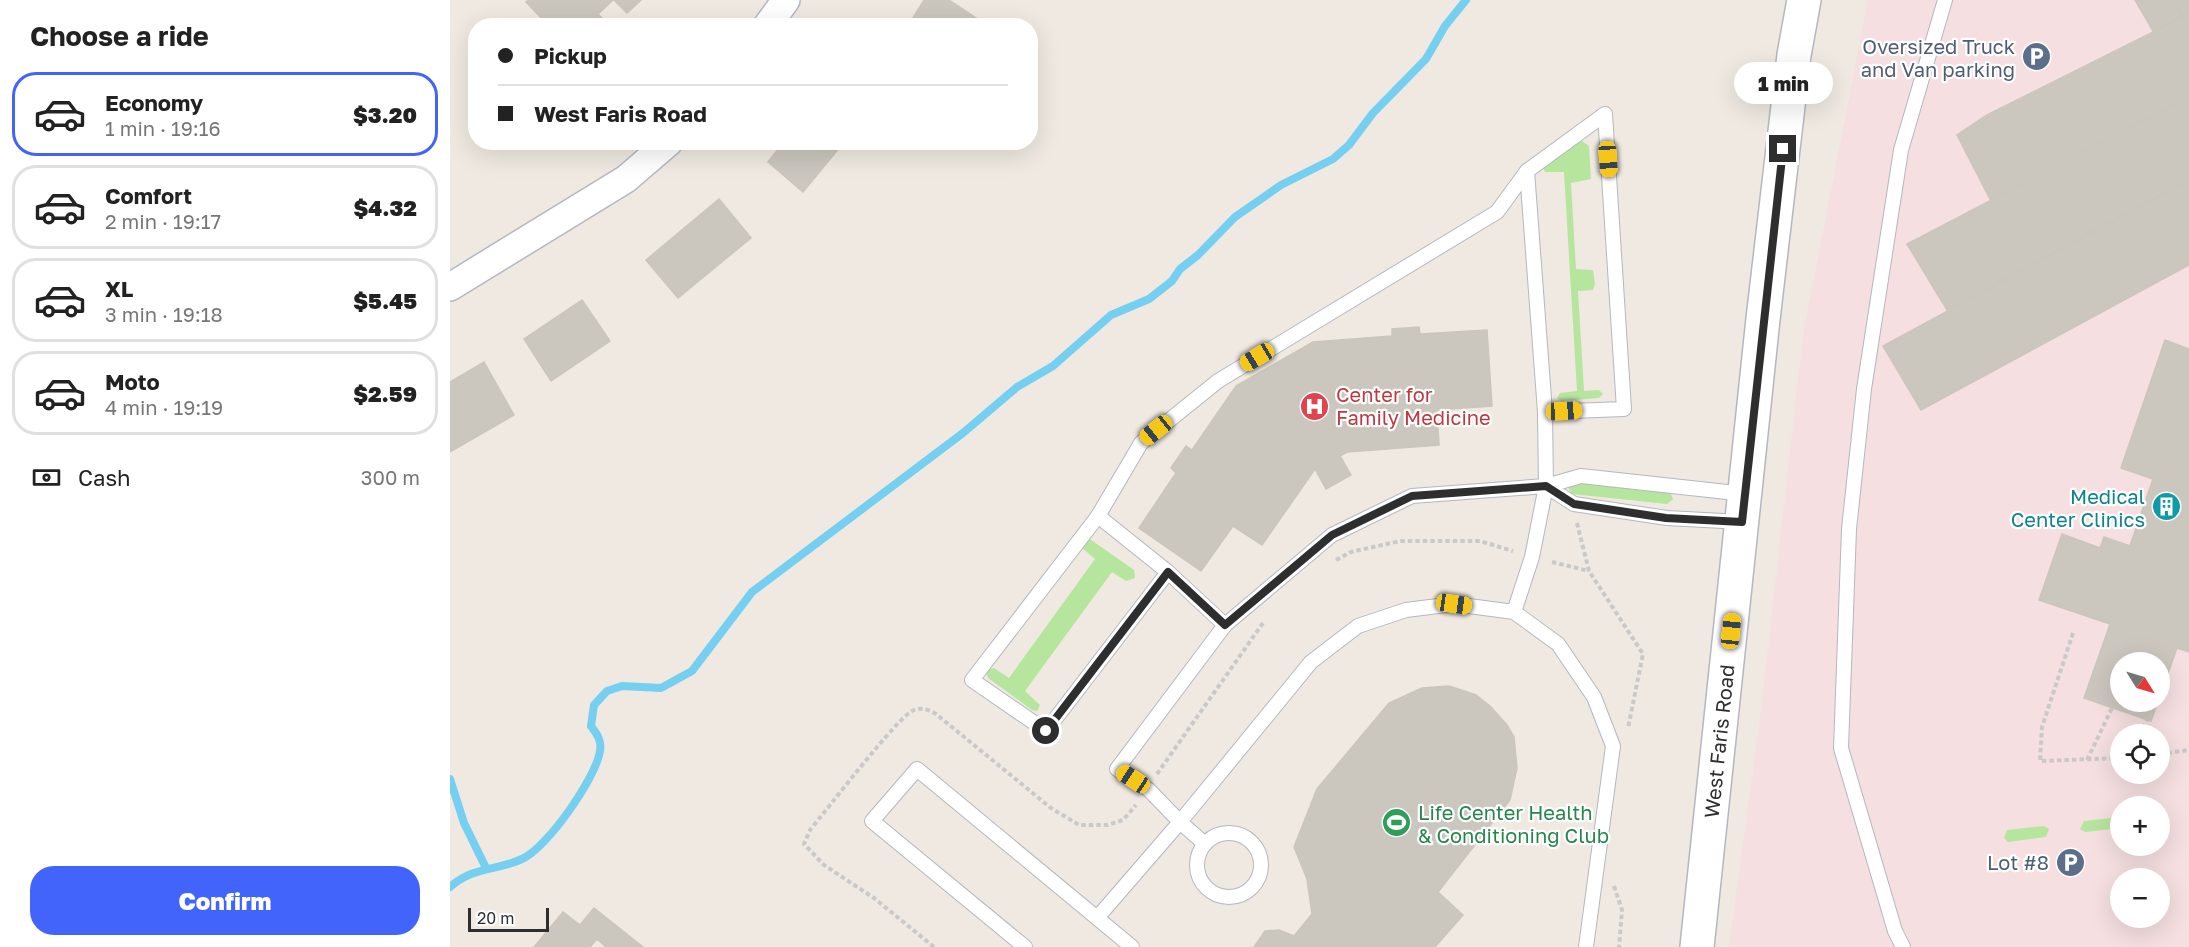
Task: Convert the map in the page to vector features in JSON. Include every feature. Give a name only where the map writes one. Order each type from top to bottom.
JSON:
[{"type":"main road","name":"West Faris Road","points":[[1697,947],[1764,308],[1794,55],[1804,0]]},
{"type":"street","points":[[773,18],[786,0]]},
{"type":"street","points":[[450,286],[593,201],[626,179],[660,150]]},
{"type":"lane","points":[[1903,947],[1895,931],[1841,748],[1849,529],[1864,388],[1901,150],[1946,0]]},
{"type":"lane","points":[[1168,572],[1046,731],[972,680],[1098,516],[1141,443],[1218,381],[1497,212],[1527,171],[1605,114],[1624,409],[1545,412]]},
{"type":"lane","points":[[1514,612],[1532,557],[1546,486],[1545,412],[1527,171]]},
{"type":"lane","points":[[1205,844],[1149,790],[1117,769],[1225,625],[1332,535],[1412,496],[1546,486],[1581,476],[1744,508]]},
{"type":"lane","points":[[1546,486],[1574,504],[1666,518],[1744,508]]},
{"type":"lane","points":[[1098,516],[1168,572],[1225,625]]},
{"type":"lane","points":[[1097,918],[1180,822],[1311,662],[1359,626],[1406,610],[1454,604],[1514,612],[1558,644],[1594,696],[1613,746],[1586,947]]},
{"type":"lane","points":[[1025,947],[872,821],[917,769],[1132,947]]},
{"type":"lane","points":[[1232,833],[1251,842],[1261,858],[1261,868],[1253,887],[1244,895],[1233,898],[1221,897],[1210,892],[1202,884],[1197,872],[1196,860],[1205,844],[1219,834],[1232,833]]},
{"type":"path","points":[[1574,504],[1589,571]]},
{"type":"path","points":[[2073,633],[2042,727],[2040,761],[2110,759]]},
{"type":"path","points":[[2087,760],[2110,712]]},
{"type":"path","points":[[2145,724],[2147,720]]},
{"type":"path","points":[[2170,752],[2189,750]]},
{"type":"shaded area","points":[[1868,0],[2189,0],[2189,947],[1729,947],[1761,711],[1803,335]]},
{"type":"green space","points":[[1582,141],[1589,146],[1591,179],[1571,183],[1576,269],[1593,270],[1595,284],[1593,290],[1578,291],[1584,391],[1599,390],[1603,394],[1599,398],[1561,401],[1557,398],[1560,393],[1577,391],[1564,172],[1545,172],[1543,168],[1544,163]]},
{"type":"green space","points":[[1574,481],[1670,492],[1673,499],[1667,504],[1572,494],[1567,486]]},
{"type":"green space","points":[[1087,537],[1134,570],[1135,578],[1126,581],[1112,572],[1025,691],[1040,705],[1037,711],[1032,710],[988,678],[986,671],[994,668],[1009,678],[1095,559],[1081,547]]},
{"type":"green space","points":[[2110,818],[2110,829],[2085,832],[2080,829],[2084,821]]},
{"type":"green space","points":[[2044,826],[2049,829],[2046,837],[2008,842],[2004,838],[2007,830]]},
{"type":"building","points":[[528,0],[613,0],[598,14],[602,18],[541,18],[526,2]]},
{"type":"building","points":[[614,0],[641,0],[627,13]]},
{"type":"building","points":[[924,0],[949,0],[976,18],[913,18]]},
{"type":"building","points":[[2135,0],[2173,0],[2183,17],[2153,31]]},
{"type":"building","points":[[2173,0],[2189,0],[2189,29],[2183,17]]},
{"type":"building","points":[[2183,17],[2189,29],[2189,97],[1991,201],[1957,135],[1987,115]]},
{"type":"building","points":[[2189,97],[2189,180],[1947,310],[1907,244]]},
{"type":"building","points":[[778,150],[837,150],[803,192],[768,162]]},
{"type":"building","points":[[2189,180],[2189,265],[1921,410],[1883,346]]},
{"type":"building","points":[[719,199],[751,238],[678,298],[646,260]]},
{"type":"building","points":[[582,300],[610,341],[551,381],[524,339]]},
{"type":"building","points":[[1419,327],[1420,334],[1487,330],[1492,406],[1437,410],[1439,445],[1347,452],[1340,456],[1351,475],[1326,489],[1315,469],[1262,545],[1233,526],[1201,571],[1139,528],[1176,473],[1171,468],[1186,446],[1192,450],[1236,386],[1313,342],[1392,336],[1392,329]]},
{"type":"building","name":"Medical Center Clinics","points":[[2165,340],[2189,349],[2189,652],[2177,648],[2170,668],[2170,652],[2110,652],[2110,707],[2084,698],[2110,624],[2039,600],[2062,534],[2100,548],[2104,537],[2130,546],[2153,479],[2121,468]]},
{"type":"building","points":[[484,362],[514,415],[450,452],[450,382]]},
{"type":"building","name":"Life Center Health & Conditioning Club","points":[[1449,686],[1476,695],[1490,706],[1507,725],[1514,737],[1517,768],[1510,800],[1438,892],[1463,915],[1435,947],[1254,947],[1265,931],[1279,930],[1294,936],[1312,914],[1307,879],[1294,847],[1317,789],[1389,703],[1422,688]]},
{"type":"building","name":"Medical Center Clinics","points":[[2125,712],[2154,712],[2151,721]]},
{"type":"building","points":[[594,908],[643,947],[606,947],[597,939],[590,947],[534,947],[563,912],[580,925]]},
{"type":"waterway","points":[[450,887],[468,875],[522,859],[557,827],[580,794],[597,763],[600,744],[591,726],[594,705],[607,691],[622,686],[661,688],[692,671],[752,592],[963,433],[1017,387],[1053,366],[1111,315],[1149,299],[1172,281],[1180,269],[1198,255],[1235,217],[1281,185],[1333,159],[1349,145],[1373,113],[1426,59],[1445,26],[1466,0]]},
{"type":"waterway","points":[[450,779],[464,823],[486,868]]},
{"type":"place","name":"Oversized Truck and Van parking","points":[[2036,57]]},
{"type":"place","name":"Center for Family Medicine","points":[[1315,406]]},
{"type":"place","name":"Medical Center Clinics","points":[[2166,507]]},
{"type":"place","name":"Life Center Health & Conditioning Club","points":[[1397,823]]},
{"type":"place","name":"Lot #8","points":[[2070,862]]},
{"type":"route","points":[[1046,731],[1168,572],[1225,625],[1332,535],[1412,496],[1546,486],[1574,504],[1666,518],[1742,522],[1783,149]]}]
